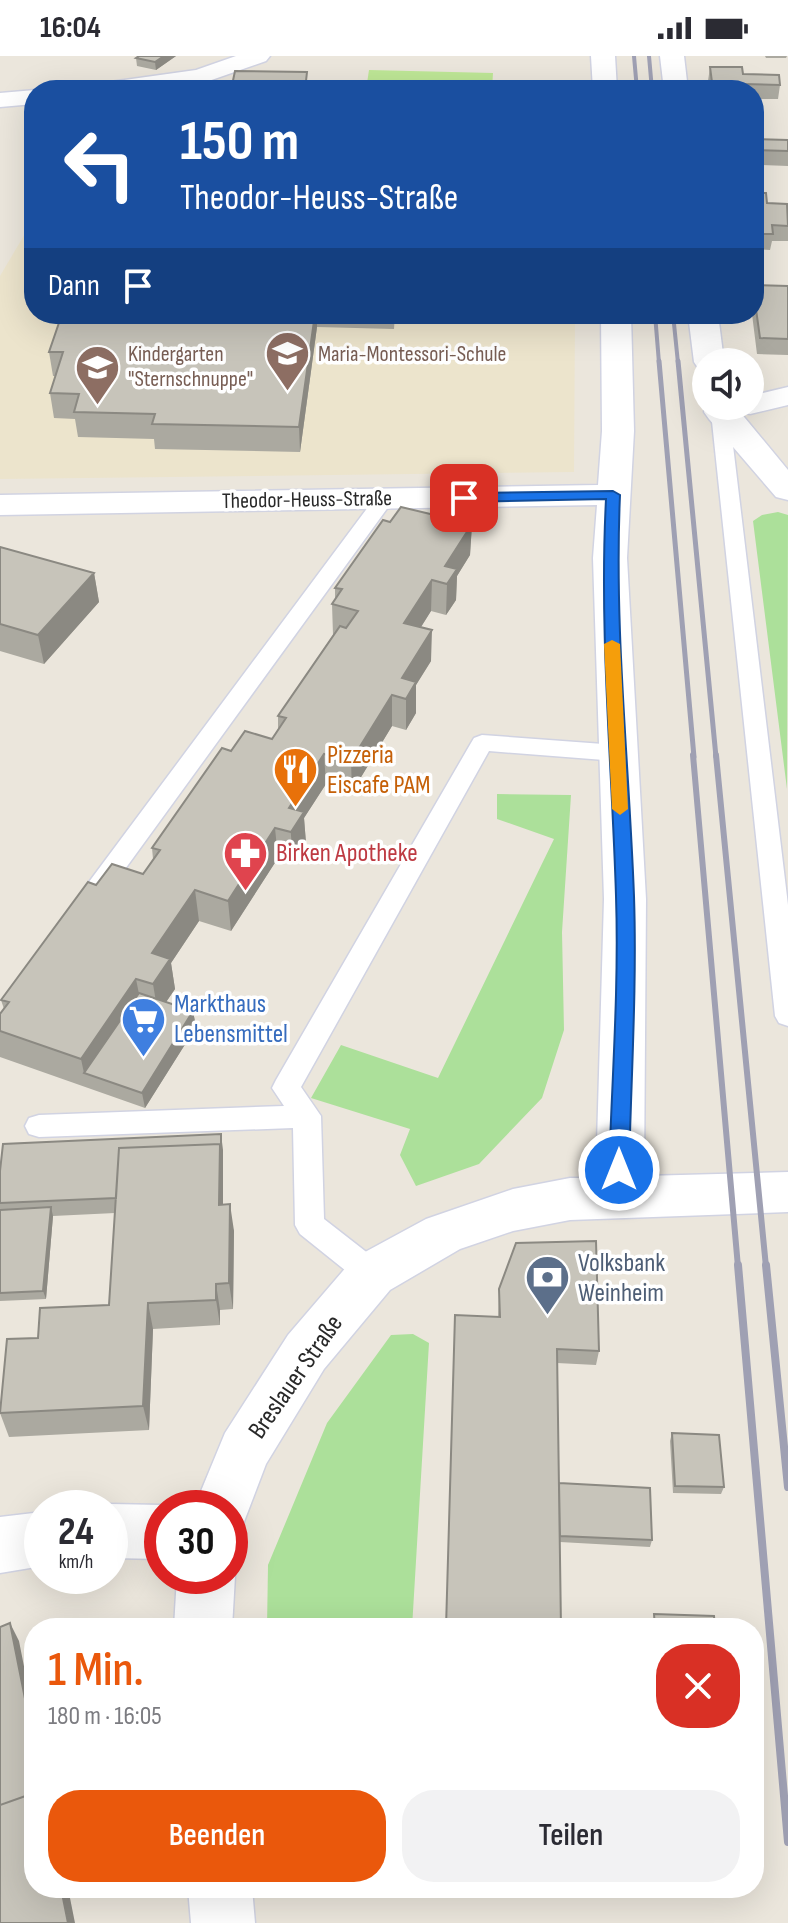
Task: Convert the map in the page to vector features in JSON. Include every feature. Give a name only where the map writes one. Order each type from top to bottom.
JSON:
[{"type":"street","points":[[178,80],[200,77],[258,56]]},
{"type":"street","points":[[603,56],[604,80]]},
{"type":"street","points":[[672,56],[675,80]]},
{"type":"street","points":[[0,100],[24,98]]},
{"type":"street","points":[[616,324],[618,431],[610,558],[625,899],[620,1196]]},
{"type":"street","points":[[704,324],[707,348]]},
{"type":"street","points":[[764,401],[788,396]]},
{"type":"street","points":[[742,420],[788,490]]},
{"type":"street","name":"Theodor-Heuss-Straße","points":[[0,505],[613,495]]},
{"type":"street","name":"Breslauer Straße","points":[[229,1490],[244,1451],[306,1352],[372,1274],[443,1234],[513,1210],[570,1199],[788,1192]]},
{"type":"street","points":[[0,1545],[24,1542]]},
{"type":"street","points":[[204,1618],[205,1594]]},
{"type":"street","points":[[221,1898],[223,1923]]},
{"type":"lane","points":[[735,420],[762,804],[788,1016]]},
{"type":"lane","points":[[94,892],[384,499]]},
{"type":"lane","points":[[372,1274],[310,1225],[307,1116],[286,1088],[482,743],[617,753]]},
{"type":"lane","points":[[39,1126],[307,1116]]},
{"type":"shaded area","name":"Maria-Montessori-Schule","points":[[24,235],[24,324],[575,324],[574,472],[0,479],[0,276]]},
{"type":"green space","points":[[369,70],[493,73],[493,80],[368,80]]},
{"type":"green space","points":[[778,512],[788,515],[787,789],[753,521],[762,515]]},
{"type":"green space","points":[[497,794],[571,795],[562,932],[564,1030],[542,1098],[479,1164],[416,1186],[400,1155],[410,1129],[311,1098],[341,1045],[438,1078],[554,839],[497,819]]},
{"type":"green space","points":[[413,1334],[429,1343],[413,1618],[267,1618],[268,1565],[327,1423],[391,1335]]},
{"type":"building","points":[[164,56],[155,62],[136,58]]},
{"type":"building","points":[[710,67],[742,67],[743,74],[779,75],[780,85],[764,85],[764,80],[712,80]]},
{"type":"building","points":[[235,71],[307,72],[306,80],[233,80]]},
{"type":"building","points":[[764,139],[788,140],[788,151],[764,150]]},
{"type":"building","points":[[764,193],[767,203],[787,204],[788,226],[772,225],[773,234],[764,234]]},
{"type":"building","points":[[764,285],[788,286],[788,339],[760,338],[758,324],[764,324]]},
{"type":"building","points":[[59,324],[314,324],[299,427],[152,424],[155,414],[74,412],[79,394],[50,393],[63,352],[49,352]]},
{"type":"building","points":[[401,507],[472,524],[445,566],[457,569],[447,584],[432,580],[404,623],[432,630],[402,678],[416,682],[406,699],[392,695],[351,761],[324,754],[289,808],[304,812],[291,832],[275,828],[228,901],[195,890],[152,953],[170,959],[153,984],[136,979],[81,1059],[0,1031],[0,1014],[9,1002],[1,1000],[88,882],[96,885],[112,864],[143,874],[160,850],[152,848],[222,748],[231,751],[245,731],[272,739],[286,718],[278,716],[340,626],[346,628],[358,611],[332,604],[342,589],[335,588],[383,520],[390,522]]},
{"type":"building","points":[[0,547],[94,573],[38,635],[0,624]]},
{"type":"building","name":"Markthaus Lebensmittel","points":[[139,993],[193,1011],[142,1093],[84,1073]]},
{"type":"building","points":[[221,1134],[221,1156],[220,1144],[119,1148],[116,1198],[0,1203],[3,1144]]},
{"type":"building","points":[[220,1144],[219,1205],[230,1204],[229,1283],[216,1284],[216,1300],[148,1303],[143,1406],[0,1413],[7,1339],[38,1338],[40,1308],[109,1305],[119,1148]]},
{"type":"building","points":[[51,1207],[43,1291],[0,1293],[0,1210]]},
{"type":"building","points":[[596,1241],[599,1351],[557,1349],[561,1618],[446,1618],[455,1315],[500,1317],[499,1289],[516,1243]]},
{"type":"building","points":[[672,1433],[719,1435],[724,1487],[675,1486]]},
{"type":"building","points":[[559,1483],[650,1488],[652,1540],[560,1536]]},
{"type":"building","points":[[654,1614],[714,1618],[654,1618]]},
{"type":"building","points":[[10,1623],[24,1694],[24,1797],[0,1805],[0,1627]]},
{"type":"building","points":[[24,1797],[24,1898],[63,1898],[68,1923],[0,1923],[0,1805]]},
{"type":"railway","points":[[634,56],[636,80]]},
{"type":"railway","points":[[649,56],[651,80]]},
{"type":"railway","points":[[656,324],[659,363]]},
{"type":"railway","points":[[674,324],[678,363]]},
{"type":"railway","points":[[659,361],[694,757]]},
{"type":"railway","points":[[678,361],[716,757]]},
{"type":"railway","points":[[693,755],[738,1267]]},
{"type":"railway","points":[[716,755],[766,1267]]},
{"type":"railway","points":[[738,1265],[788,1842]]},
{"type":"railway","points":[[766,1265],[788,1487]]},
{"type":"slow traffic","points":[[612,644],[620,809]]},
{"type":"place","name":"Maria-Montessori-Schule","points":[[287,393]]},
{"type":"place","name":"Kindergarten \"Sternschnuppe\"","points":[[97,406]]},
{"type":"place","name":"Pizzeria Eiscafe PAM","points":[[296,809]]},
{"type":"place","name":"Birken Apotheke","points":[[245,892]]},
{"type":"place","name":"Markthaus Lebensmittel","points":[[143,1058]]},
{"type":"place","name":"Volksbank Weinheim","points":[[547,1317]]},
{"type":"route","points":[[464,498],[613,495],[610,558],[613,673],[625,899],[619,1170]]}]
